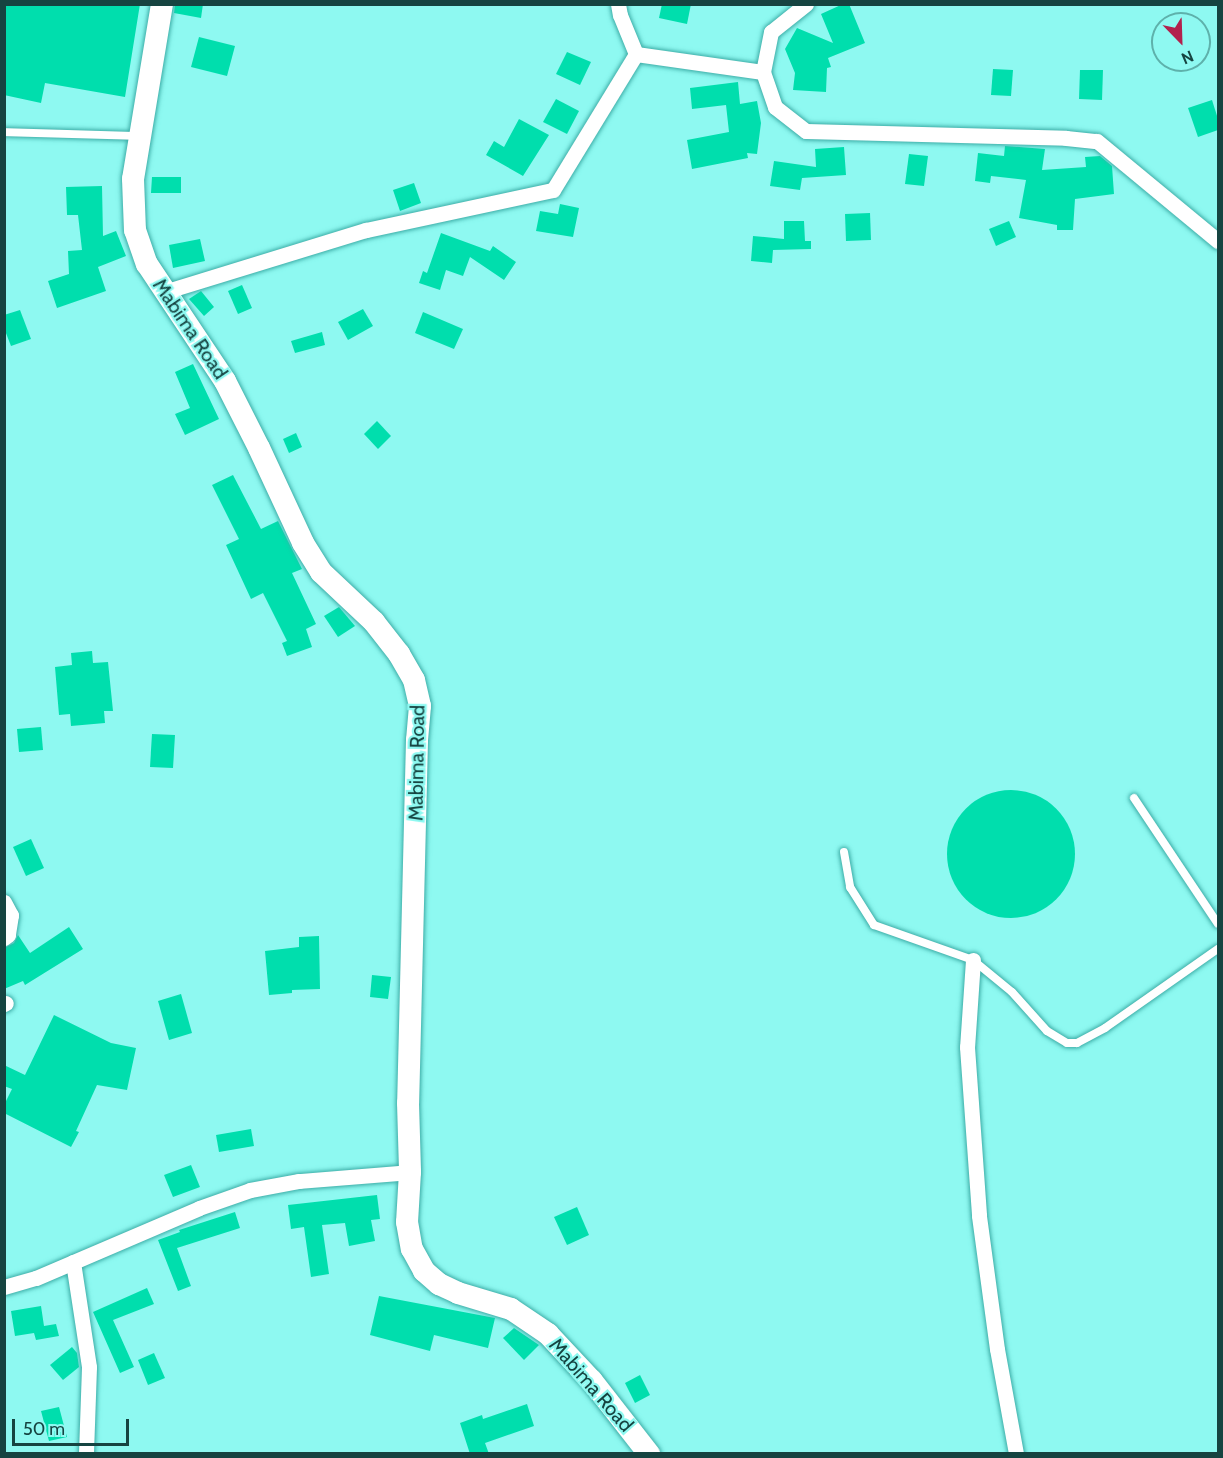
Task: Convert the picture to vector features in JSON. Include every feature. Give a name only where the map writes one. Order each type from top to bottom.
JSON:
[{"type":"main road","name":"Mabima Road","points":[[162,4],[133,178],[135,230],[147,264],[225,381],[259,447],[303,543],[321,572],[374,622],[414,680],[420,706],[417,740],[409,1031],[410,1172],[407,1222],[412,1249],[424,1270],[439,1284],[458,1293],[511,1309],[548,1334],[592,1381],[649,1454]]},
{"type":"street","points":[[618,4],[620,15],[636,54]]},
{"type":"street","points":[[806,4],[771,32],[763,72],[775,107],[806,131],[1066,138],[1097,141],[1218,241]]},
{"type":"street","points":[[636,54],[763,72]]},
{"type":"street","points":[[164,292],[366,230],[553,190],[636,54]]},
{"type":"street","points":[[4,902],[11,915],[8,935],[4,938]]},
{"type":"street","points":[[973,960],[967,1047],[979,1216],[997,1349],[1016,1454]]},
{"type":"street","points":[[4,1287],[36,1278],[199,1208],[250,1190],[299,1181],[410,1172]]},
{"type":"street","points":[[73,1262],[88,1367],[86,1454]]},
{"type":"lane","points":[[4,132],[140,136]]},
{"type":"lane","points":[[1134,798],[1218,924]]},
{"type":"lane","points":[[844,852],[850,886],[874,925],[973,960],[1012,992],[1047,1031],[1067,1043],[1077,1043],[1105,1028],[1218,950]]},
{"type":"building","points":[[4,4],[140,4],[125,97],[45,83],[41,103],[4,95]]},
{"type":"building","points":[[175,4],[203,4],[201,18],[174,13]]},
{"type":"building","points":[[662,4],[691,4],[687,24],[659,18]]},
{"type":"building","points":[[843,4],[849,4],[865,43],[828,58],[831,67],[827,68],[826,92],[793,90],[795,73],[785,49],[797,28],[833,43],[821,14]]},
{"type":"building","points":[[199,37],[235,46],[227,76],[191,67]]},
{"type":"building","points":[[567,52],[591,62],[580,85],[556,74]]},
{"type":"building","points":[[993,69],[1013,70],[1011,96],[991,95]]},
{"type":"building","points":[[1080,70],[1103,70],[1102,100],[1079,99]]},
{"type":"building","points":[[738,82],[740,104],[757,101],[761,123],[757,154],[747,153],[748,158],[692,169],[687,140],[729,132],[726,105],[692,109],[690,88]]},
{"type":"building","points":[[556,99],[579,111],[567,134],[543,122]]},
{"type":"building","points":[[1212,100],[1218,119],[1218,130],[1198,137],[1188,108]]},
{"type":"building","points":[[519,119],[549,135],[523,176],[486,155],[494,141],[504,147]]},
{"type":"building","points":[[1005,146],[1045,149],[1042,170],[1086,167],[1085,157],[1100,156],[1112,166],[1114,194],[1075,199],[1073,230],[1057,230],[1057,225],[1019,218],[1026,180],[991,176],[990,183],[975,181],[978,153],[1004,156]]},
{"type":"building","points":[[844,147],[846,175],[802,178],[800,190],[770,186],[774,161],[816,167],[815,149]]},
{"type":"building","points":[[909,154],[928,156],[924,186],[905,184]]},
{"type":"building","points":[[152,177],[181,177],[181,193],[151,193]]},
{"type":"building","points":[[414,183],[421,203],[400,211],[393,190]]},
{"type":"building","points":[[102,186],[103,236],[116,231],[126,256],[98,267],[106,291],[57,308],[48,281],[69,274],[68,251],[82,250],[78,215],[67,215],[66,187]]},
{"type":"building","points":[[560,204],[579,208],[573,237],[536,231],[540,211],[558,214]]},
{"type":"building","points":[[870,213],[871,240],[846,241],[845,214]]},
{"type":"building","points":[[784,221],[804,221],[805,241],[811,241],[811,249],[773,250],[772,263],[751,261],[753,236],[784,239]]},
{"type":"building","points":[[1009,221],[1016,237],[996,246],[989,229]]},
{"type":"building","points":[[441,233],[490,251],[493,246],[516,262],[504,280],[470,257],[463,276],[446,270],[440,290],[419,283],[423,271],[427,273]]},
{"type":"building","points":[[200,239],[205,261],[173,268],[169,245]]},
{"type":"building","points":[[242,285],[252,308],[238,314],[228,291]]},
{"type":"building","points":[[201,291],[214,307],[204,316],[189,299]]},
{"type":"building","points":[[363,309],[373,326],[348,340],[338,322]]},
{"type":"building","points":[[20,310],[31,339],[11,346],[4,328],[4,315]]},
{"type":"building","points":[[423,312],[463,329],[454,349],[415,333]]},
{"type":"building","points":[[322,332],[325,345],[295,353],[291,341]]},
{"type":"building","points":[[193,364],[219,419],[185,435],[175,414],[190,408],[175,372]]},
{"type":"building","points":[[377,421],[391,436],[378,449],[364,434]]},
{"type":"building","points":[[296,433],[302,447],[289,453],[283,439]]},
{"type":"building","points":[[233,475],[261,529],[278,521],[302,569],[292,573],[316,624],[306,629],[312,647],[287,656],[282,643],[287,641],[263,593],[251,599],[226,545],[239,539],[212,485]]},
{"type":"building","points":[[339,607],[355,626],[338,637],[324,616]]},
{"type":"building","points":[[92,651],[93,663],[108,662],[113,711],[104,711],[105,723],[71,726],[70,714],[59,715],[55,667],[72,665],[71,653]]},
{"type":"building","points":[[41,727],[43,750],[19,752],[17,729]]},
{"type":"building","points":[[152,734],[175,735],[173,768],[150,767]]},
{"type":"building","points":[[1011,790],[1035,795],[1056,809],[1070,830],[1075,854],[1070,878],[1056,899],[1035,913],[1011,918],[987,913],[966,899],[952,878],[947,854],[952,830],[966,809],[987,795]]},
{"type":"building","points":[[31,839],[44,868],[26,876],[13,847]]},
{"type":"building","points":[[69,927],[83,949],[25,985],[23,981],[4,989],[4,948],[14,943],[18,935],[30,953]]},
{"type":"building","points":[[319,936],[320,989],[292,990],[292,993],[269,995],[265,951],[299,947],[299,937]]},
{"type":"building","points":[[372,975],[391,977],[388,999],[370,997]]},
{"type":"building","points":[[181,994],[192,1033],[169,1040],[158,1001]]},
{"type":"building","points":[[54,1015],[111,1043],[136,1048],[127,1090],[97,1085],[71,1147],[4,1113],[4,1105],[12,1089],[4,1086],[4,1065],[25,1075]]},
{"type":"building","points":[[251,1129],[254,1146],[219,1152],[216,1135]]},
{"type":"building","points":[[191,1165],[200,1187],[173,1197],[164,1175]]},
{"type":"building","points":[[377,1195],[380,1219],[371,1220],[375,1241],[349,1246],[345,1223],[322,1225],[329,1274],[311,1277],[304,1227],[291,1229],[288,1205]]},
{"type":"building","points":[[577,1207],[589,1235],[567,1245],[554,1217]]},
{"type":"building","points":[[235,1212],[240,1228],[177,1248],[191,1286],[178,1291],[158,1240],[180,1232],[179,1230]]},
{"type":"building","points":[[147,1288],[154,1304],[113,1320],[134,1367],[120,1373],[93,1312]]},
{"type":"building","points":[[379,1296],[495,1318],[488,1348],[434,1335],[430,1351],[370,1335]]},
{"type":"building","points":[[41,1306],[44,1326],[56,1324],[59,1336],[36,1340],[34,1333],[15,1336],[11,1311]]},
{"type":"building","points":[[514,1328],[539,1345],[524,1360],[503,1338]]},
{"type":"building","points":[[72,1347],[77,1353],[79,1367],[63,1380],[50,1365]]},
{"type":"building","points":[[154,1353],[165,1378],[148,1385],[138,1360]]},
{"type":"building","points":[[640,1375],[650,1395],[635,1403],[625,1383]]},
{"type":"building","points":[[527,1404],[534,1426],[485,1443],[489,1454],[470,1454],[460,1423],[482,1415],[483,1419]]},
{"type":"building","points":[[59,1407],[67,1437],[49,1441],[41,1411]]}]
